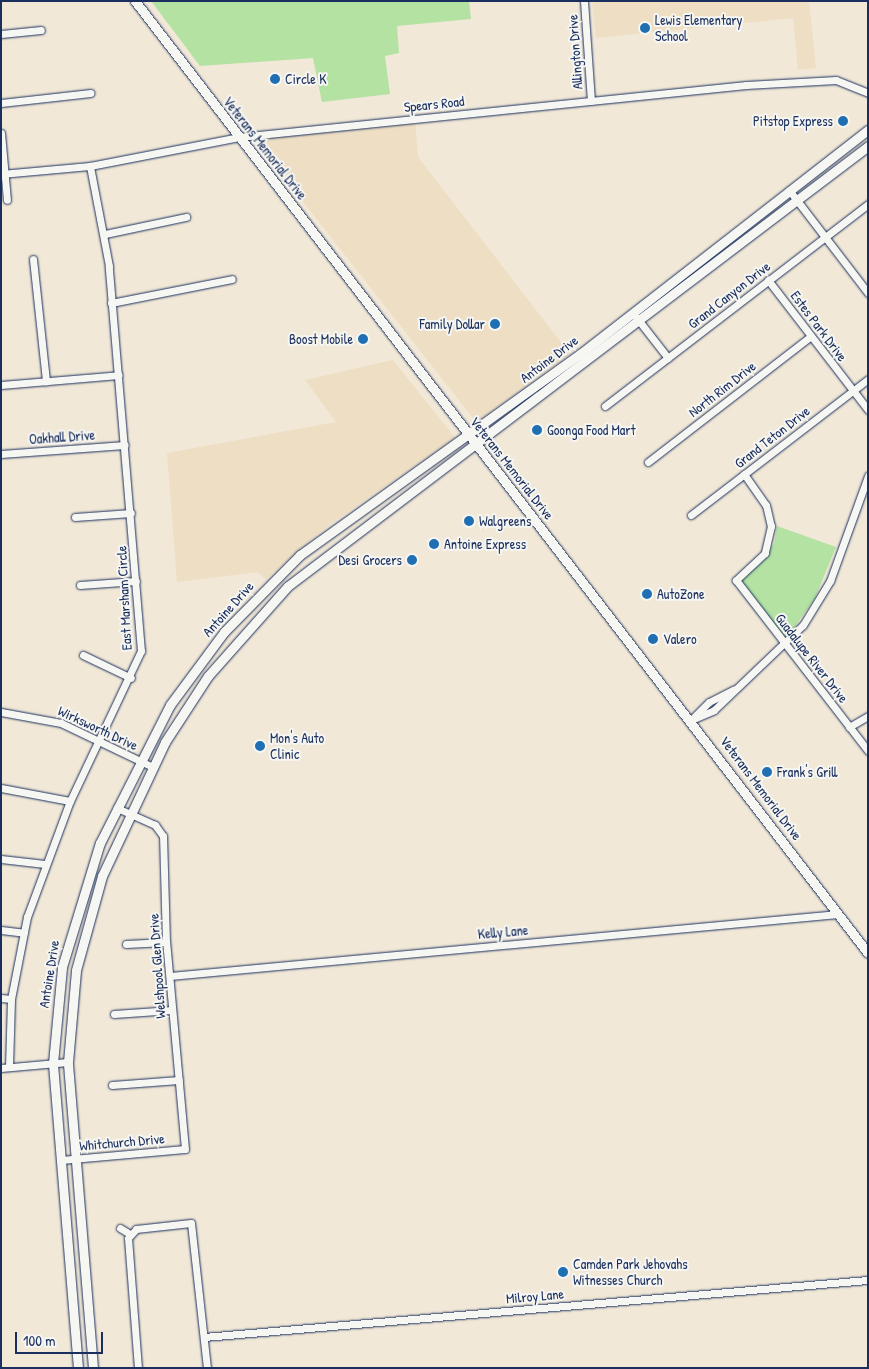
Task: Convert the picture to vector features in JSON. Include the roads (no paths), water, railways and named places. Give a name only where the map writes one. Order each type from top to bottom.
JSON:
[{"type":"main road","name":"Veterans Memorial Drive","points":[[135,1],[866,948]]},
{"type":"main road","name":"Antoine Drive","points":[[78,1367],[53,1064],[69,935],[90,866],[140,761],[180,690],[262,591],[322,539],[568,363],[788,190],[868,130]]},
{"type":"main road","name":"Antoine Drive","points":[[92,1367],[74,1158],[68,1062],[83,939],[102,876],[130,814],[153,767],[208,676],[288,586],[640,322],[868,146]]},
{"type":"main road","points":[[568,363],[575,371]]},
{"type":"main road","points":[[69,935],[83,939]]},
{"type":"main road","points":[[69,1265],[83,1264]]},
{"type":"main road","points":[[78,1367],[92,1367]]},
{"type":"street","name":"Allington Drive","points":[[584,1],[591,101]]},
{"type":"street","points":[[1,34],[41,30]]},
{"type":"street","name":"Spears Road","points":[[3,174],[90,166],[239,137],[823,79],[846,82],[868,93]]},
{"type":"street","points":[[1,103],[90,93]]},
{"type":"street","points":[[1,133],[3,174],[7,200]]},
{"type":"street","name":"East Marsham Circle","points":[[5,1068],[11,999],[24,933],[44,864],[70,801],[131,678],[141,651],[112,303],[104,234],[90,166]]},
{"type":"street","points":[[788,190],[868,293]]},
{"type":"street","name":"Grand Canyon Drive","points":[[605,406],[868,204]]},
{"type":"street","points":[[104,234],[186,217]]},
{"type":"street","points":[[34,259],[46,381]]},
{"type":"street","points":[[112,303],[232,279]]},
{"type":"street","name":"Estes Park Drive","points":[[768,280],[868,410]]},
{"type":"street","points":[[631,312],[668,358]]},
{"type":"street","name":"North Rim Drive","points":[[648,462],[810,336]]},
{"type":"street","points":[[1,385],[119,375]]},
{"type":"street","name":"Grand Teton Drive","points":[[691,515],[868,379]]},
{"type":"street","name":"Oakhall Drive","points":[[1,454],[125,445]]},
{"type":"street","name":"Guadalupe River Drive","points":[[744,474],[766,505],[771,526],[761,558],[736,580],[868,751]]},
{"type":"street","points":[[691,720],[709,702],[735,689],[786,645],[830,581],[868,476]]},
{"type":"street","points":[[76,518],[131,513]]},
{"type":"street","points":[[80,585],[136,581]]},
{"type":"street","points":[[83,655],[131,678]]},
{"type":"street","name":"Wirksworth Drive","points":[[1,712],[46,718],[100,740],[153,767]]},
{"type":"street","points":[[849,727],[868,716]]},
{"type":"street","points":[[1,788],[70,801]]},
{"type":"street","name":"Welshpool Glen Drive","points":[[117,808],[155,825],[163,836],[166,942],[185,1149]]},
{"type":"street","points":[[1,860],[44,864]]},
{"type":"street","name":"Kelly Lane","points":[[170,976],[838,914]]},
{"type":"street","points":[[1,930],[24,933]]},
{"type":"street","points":[[126,944],[166,942]]},
{"type":"street","points":[[1,998],[11,999]]},
{"type":"street","points":[[114,1014],[172,1010]]},
{"type":"street","points":[[5,1068],[68,1062]]},
{"type":"street","points":[[112,1085],[179,1080]]},
{"type":"street","name":"Whitchurch Drive","points":[[61,1160],[185,1149]]},
{"type":"street","points":[[120,1228],[130,1234],[191,1223],[207,1368]]},
{"type":"street","points":[[130,1234],[128,1257],[138,1368]]},
{"type":"street","name":"Milroy Lane","points":[[204,1337],[868,1280]]},
{"type":"place","name":"Lewis Elementary School","points":[[645,28]]},
{"type":"place","name":"Circle K","points":[[275,79]]},
{"type":"place","name":"Pitstop Express","points":[[843,121]]},
{"type":"place","name":"Family Dollar","points":[[495,324]]},
{"type":"place","name":"Boost Mobile","points":[[363,339]]},
{"type":"place","name":"Goonga Food Mart","points":[[537,430]]},
{"type":"place","name":"Walgreens","points":[[469,521]]},
{"type":"place","name":"Antoine Express","points":[[434,544]]},
{"type":"place","name":"Desi Grocers","points":[[412,560]]},
{"type":"place","name":"AutoZone","points":[[647,594]]},
{"type":"place","name":"Valero","points":[[653,639]]},
{"type":"place","name":"Mon's Auto Clinic","points":[[260,746]]},
{"type":"place","name":"Frank's Grill","points":[[767,772]]},
{"type":"place","name":"Camden Park Jehovahs Witnesses Church","points":[[563,1272]]}]
